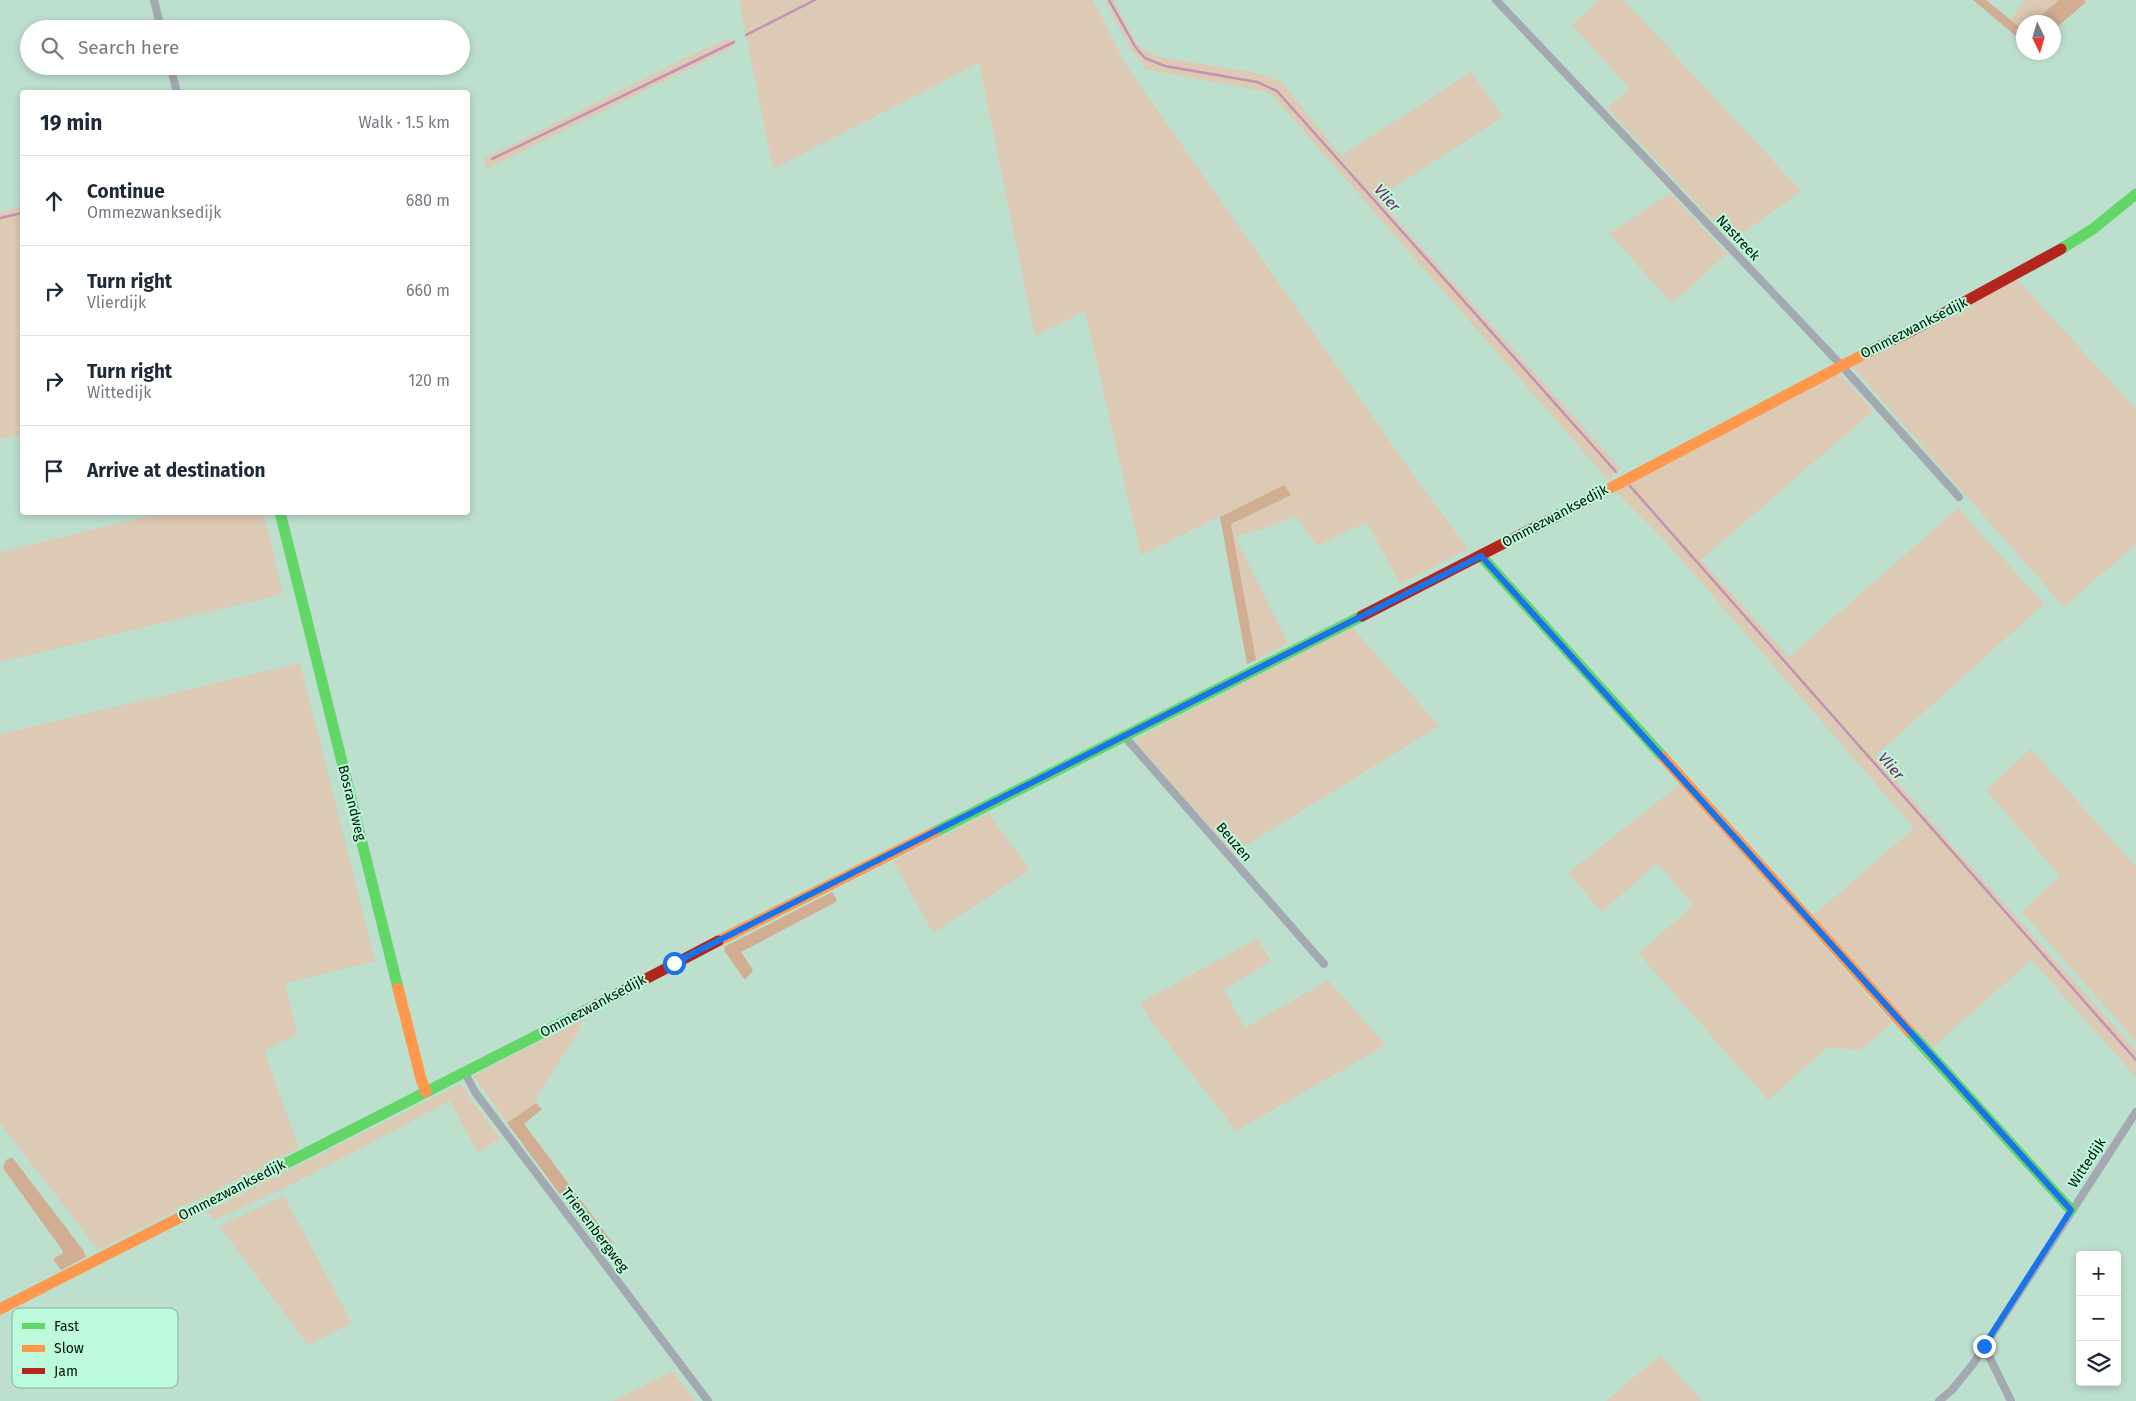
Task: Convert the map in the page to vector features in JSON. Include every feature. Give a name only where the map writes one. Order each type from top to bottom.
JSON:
[{"type":"street","points":[[154,0],[159,20]]},
{"type":"street","name":"Nastreek","points":[[1496,0],[1841,365],[1959,497]]},
{"type":"street","points":[[172,75],[176,90]]},
{"type":"street","name":"Ommezwanksedijk","points":[[0,1309],[466,1073],[674,963],[1481,556],[1841,365],[1915,329],[2060,250],[2093,229],[2136,194]]},
{"type":"street","name":"Bosrandweg","points":[[281,515],[420,1079],[426,1092]]},
{"type":"street","points":[[1481,556],[2071,1210]]},
{"type":"street","name":"Beuzen","points":[[1125,737],[1324,964]]},
{"type":"street","name":"Trienenbergweg","points":[[466,1073],[475,1092],[708,1401]]},
{"type":"street","name":"Wittedijk","points":[[1940,1401],[1952,1390],[1973,1364],[2136,1112]]},
{"type":"street","points":[[1984,1346],[2011,1401]]},
{"type":"shaded area","points":[[739,0],[1093,0],[1125,63],[1141,87],[1410,470],[1468,549],[1400,584],[1367,522],[1317,546],[1296,516],[1235,537],[1288,643],[1256,660],[1231,524],[1291,495],[1284,485],[1141,555],[1085,311],[1035,336],[979,63],[773,169]]},
{"type":"shaded area","points":[[1105,0],[1114,0],[1135,41],[1142,49],[1159,57],[1251,72],[1281,81],[1341,156],[1471,72],[1503,117],[1377,198],[1620,468],[1608,480],[1273,96],[1267,92],[1145,69],[1140,59],[1131,50]]},
{"type":"shaded area","points":[[1599,0],[1624,0],[1801,191],[1732,241],[1607,108],[1630,89],[1572,25]]},
{"type":"shaded area","points":[[1973,0],[1986,0],[2016,24],[2016,36]]},
{"type":"shaded area","points":[[2024,0],[2059,0],[2041,15],[2016,15],[2016,24],[2011,20]]},
{"type":"shaded area","points":[[2059,0],[2084,0],[2086,2],[2061,24],[2061,15],[2041,15]]},
{"type":"shaded area","points":[[731,38],[733,47],[487,169],[483,158],[698,52]]},
{"type":"shaded area","points":[[1670,193],[1727,254],[1672,303],[1609,234]]},
{"type":"shaded area","points":[[20,207],[20,434],[0,439],[0,212]]},
{"type":"shaded area","points":[[2016,278],[2136,409],[2136,544],[2064,607],[1852,366]]},
{"type":"shaded area","points":[[1839,373],[1873,411],[1701,560],[1789,657],[1958,508],[2044,604],[1875,756],[1957,851],[2136,1050],[2136,1077],[2031,960],[1931,1049],[1813,916],[1914,828],[1666,542],[1614,490]]},
{"type":"shaded area","points":[[1284,485],[1291,495],[1231,524],[1256,660],[1247,664],[1220,517]]},
{"type":"shaded area","points":[[153,515],[264,515],[283,594],[0,662],[0,552]]},
{"type":"shaded area","points":[[1352,627],[1439,726],[1233,853],[1134,740]]},
{"type":"shaded area","points":[[300,663],[375,961],[285,983],[297,1035],[264,1050],[299,1148],[98,1250],[0,1123],[0,734]]},
{"type":"shaded area","points":[[2031,749],[2136,867],[2136,1042],[2022,912],[2060,876],[1986,790]]},
{"type":"shaded area","points":[[1680,784],[1892,1023],[1860,1050],[1828,1047],[1768,1100],[1639,954],[1693,905],[1657,863],[1602,912],[1568,873]]},
{"type":"shaded area","points":[[988,813],[1030,870],[933,933],[893,861]]},
{"type":"shaded area","points":[[832,892],[837,900],[834,903],[741,952],[753,970],[745,980],[725,952],[724,947]]},
{"type":"shaded area","points":[[1257,939],[1271,961],[1224,990],[1245,1028],[1328,980],[1386,1045],[1236,1131],[1152,1023],[1140,1003]]},
{"type":"shaded area","points":[[583,1019],[580,1029],[537,1096],[536,1103],[507,1123],[473,1076]]},
{"type":"shaded area","points":[[460,1084],[500,1138],[478,1153],[450,1101],[285,1188],[214,1220],[208,1211]]},
{"type":"shaded area","points":[[536,1103],[542,1109],[524,1124],[612,1242],[602,1251],[507,1123]]},
{"type":"shaded area","points":[[12,1157],[83,1250],[86,1257],[61,1270],[53,1259],[63,1253],[63,1251],[3,1168],[6,1160]]},
{"type":"shaded area","points":[[284,1196],[352,1323],[308,1345],[219,1226]]},
{"type":"shaded area","points":[[1661,1355],[1702,1401],[1606,1401]]},
{"type":"shaded area","points":[[672,1371],[695,1401],[613,1401]]},
{"type":"waterway","points":[[746,35],[815,0]]},
{"type":"waterway","name":"Vlier","points":[[1109,0],[1136,48],[1145,58],[1165,66],[1257,82],[1277,91],[1616,472]]},
{"type":"waterway","points":[[492,159],[734,42]]},
{"type":"waterway","points":[[0,218],[20,213]]},
{"type":"waterway","name":"Vlier","points":[[1630,486],[2136,1060]]},
{"type":"traffic: fast","points":[[2061,249],[2093,229],[2136,194]]},
{"type":"traffic: fast","points":[[281,515],[398,988]]},
{"type":"traffic: fast","points":[[1481,556],[1663,757]]},
{"type":"traffic: fast","points":[[935,832],[1362,616]]},
{"type":"traffic: fast","points":[[281,1166],[577,1015]]},
{"type":"traffic: fast","points":[[1909,1031],[2071,1210]]},
{"type":"traffic: slow","points":[[1561,514],[1868,352]]},
{"type":"traffic: slow","points":[[1663,757],[1909,1031]]},
{"type":"traffic: slow","points":[[718,941],[935,832]]},
{"type":"traffic: slow","points":[[398,988],[426,1092]]},
{"type":"traffic: slow","points":[[0,1309],[281,1166]]},
{"type":"traffic: jam","points":[[1868,352],[1915,329],[2061,249]]},
{"type":"traffic: jam","points":[[1362,616],[1561,514]]},
{"type":"traffic: jam","points":[[577,1015],[718,941]]},
{"type":"route","points":[[674,963],[1481,556],[2071,1210],[1984,1346]]}]
